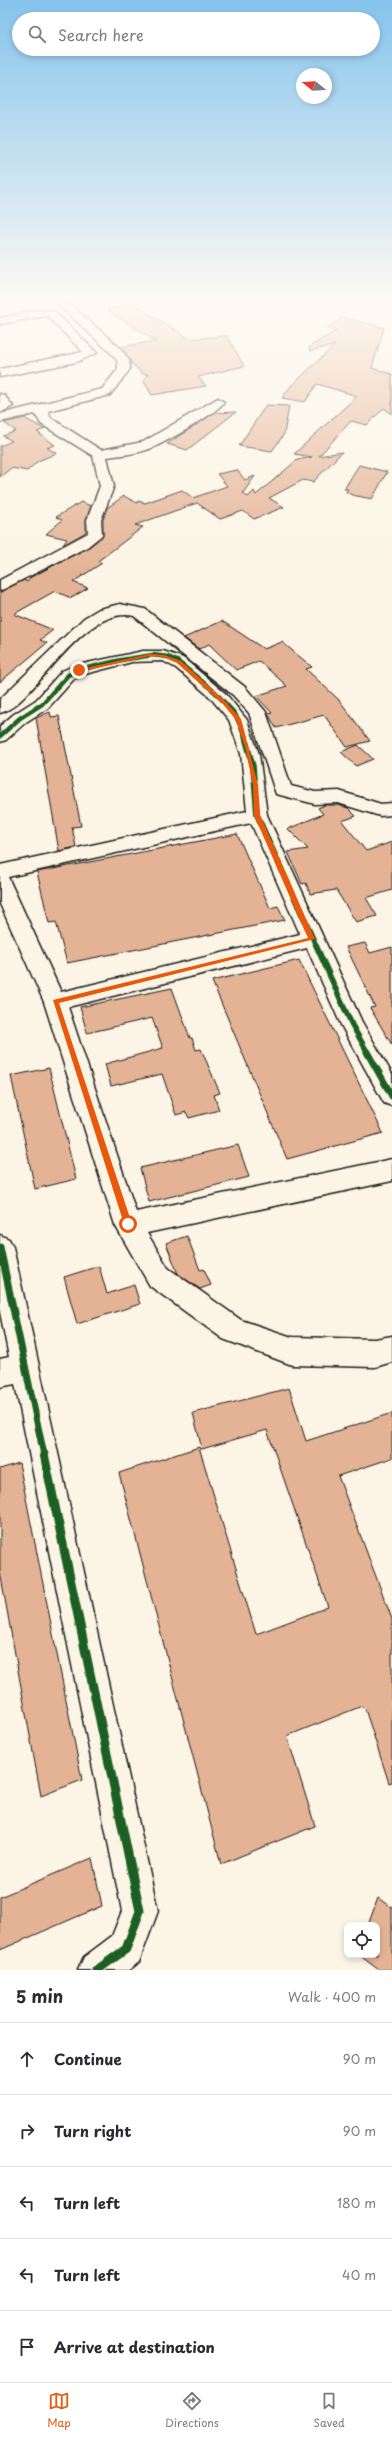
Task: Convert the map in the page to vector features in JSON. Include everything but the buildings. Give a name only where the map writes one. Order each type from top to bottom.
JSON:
[{"type":"street","points":[[0,418],[93,397],[107,391]]},
{"type":"street","points":[[0,398],[7,406],[0,409]]},
{"type":"street","points":[[42,408],[41,413],[46,421],[99,454],[131,450],[148,445],[206,411],[218,402]]},
{"type":"street","points":[[0,586],[82,544],[95,535],[94,520],[107,486],[99,454]]},
{"type":"street","points":[[0,708],[33,678],[79,630],[102,614],[119,609],[139,612],[239,691],[257,712],[283,790],[315,798],[340,797],[380,810],[392,809]]},
{"type":"street","points":[[0,736],[20,718],[42,704],[68,675],[79,670],[150,655],[164,656],[179,662],[212,691],[238,719],[256,785],[257,815],[352,1025],[392,1096]]},
{"type":"street","points":[[0,872],[257,815]]},
{"type":"street","points":[[0,880],[55,1002],[128,1224],[159,1277],[233,1330],[292,1351],[375,1353],[392,1348]]},
{"type":"street","points":[[55,1002],[312,939]]},
{"type":"street","points":[[128,1224],[392,1170]]},
{"type":"street","points":[[0,1246],[12,1370],[140,1911],[126,1949],[96,1970]]},
{"type":"cycle path","points":[[0,736],[20,718],[42,704],[68,675],[79,670],[132,657],[153,655],[173,659],[182,664],[215,692],[235,714],[247,742],[255,779],[257,815],[352,1025],[392,1096]]},
{"type":"cycle path","points":[[0,1247],[140,1911],[126,1949],[97,1970]]},
{"type":"route","points":[[79,670],[150,655],[164,656],[179,662],[225,703],[238,719],[247,747],[256,785],[257,815],[312,939],[55,1002],[128,1224]]}]
